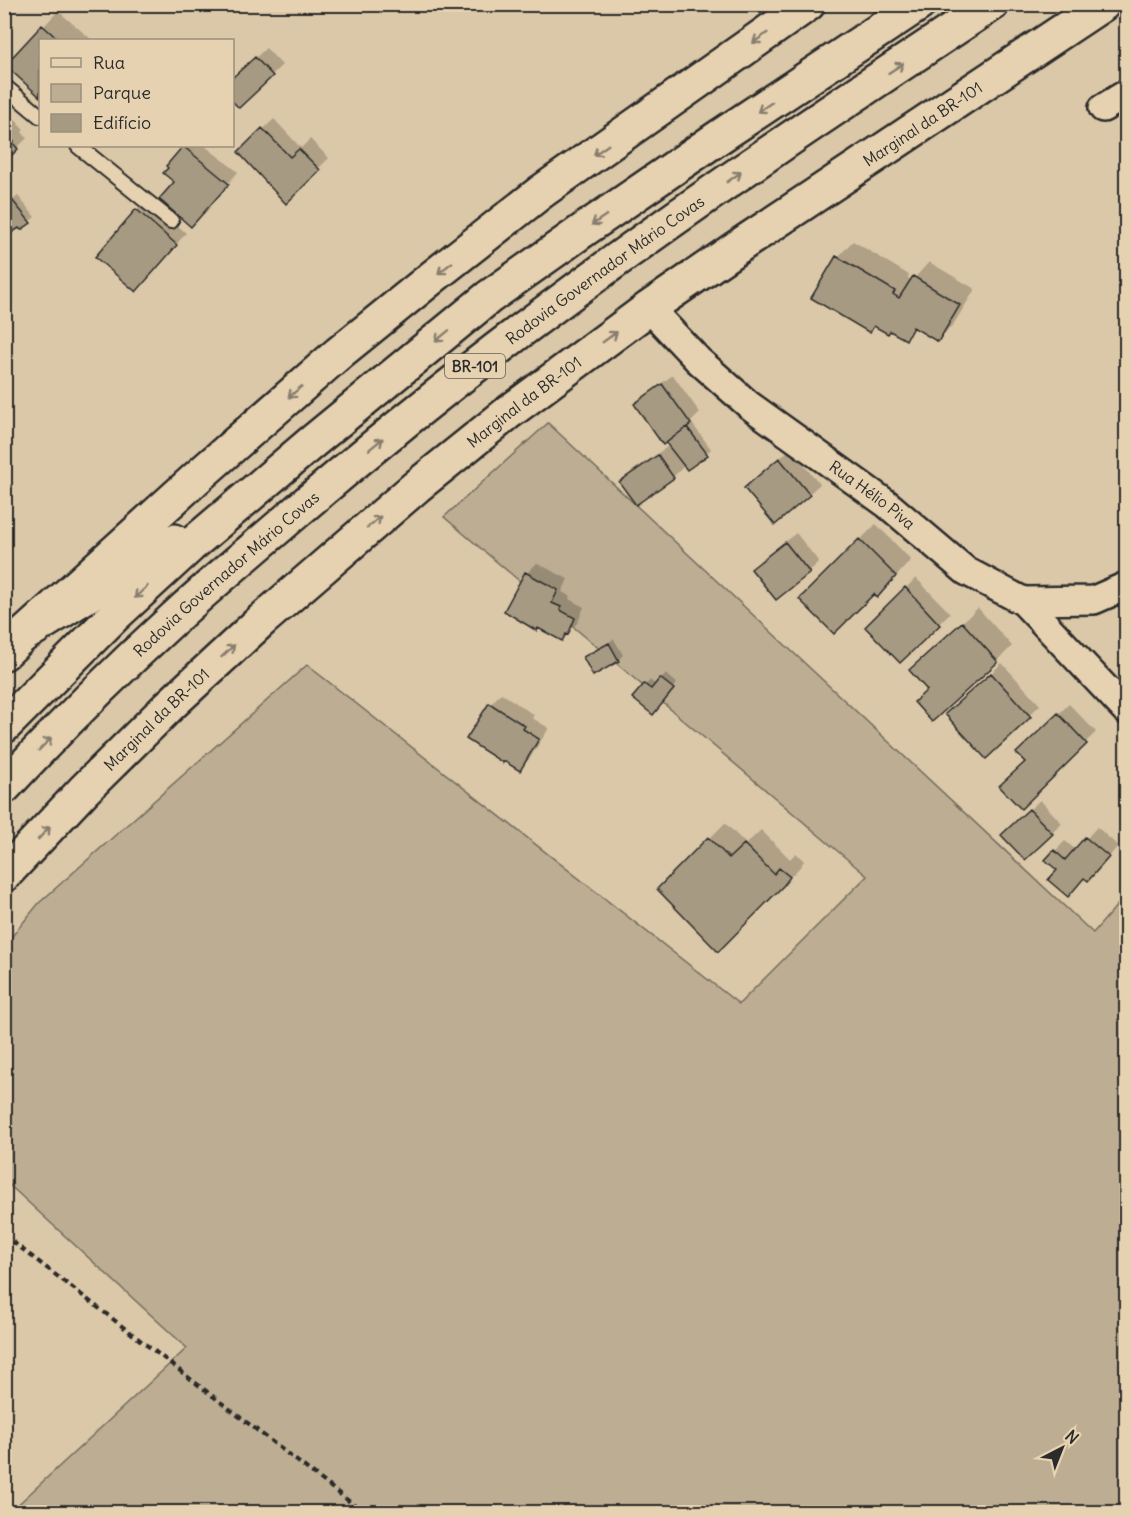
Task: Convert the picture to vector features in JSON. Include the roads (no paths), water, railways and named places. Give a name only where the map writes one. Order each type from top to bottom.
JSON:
[{"type":"main road","points":[[13,644],[339,353],[434,276],[541,192],[808,4]]},
{"type":"main road","name":"BR-101","points":[[4,726],[114,616],[190,546],[249,494],[489,297],[585,229],[919,4]]},
{"type":"main road","name":"Rodovia Governador Mário Covas","points":[[4,787],[94,694],[172,620],[350,466],[452,383],[559,302],[753,164],[992,4]]},
{"type":"main road","name":"Marginal da BR-101","points":[[4,875],[162,712],[287,597],[417,486],[509,412],[745,242],[1103,4]]},
{"type":"main road","points":[[13,644],[249,494]]},
{"type":"street","points":[[1103,108],[1126,94]]},
{"type":"street","name":"Rua Hélio Piva","points":[[649,309],[698,360],[749,405],[886,504],[966,571],[1023,601],[1094,600],[1126,586]]},
{"type":"street","points":[[1023,601],[1126,710]]},
{"type":"lane","points":[[4,86],[39,115]]},
{"type":"lane","points":[[79,147],[171,221]]}]
